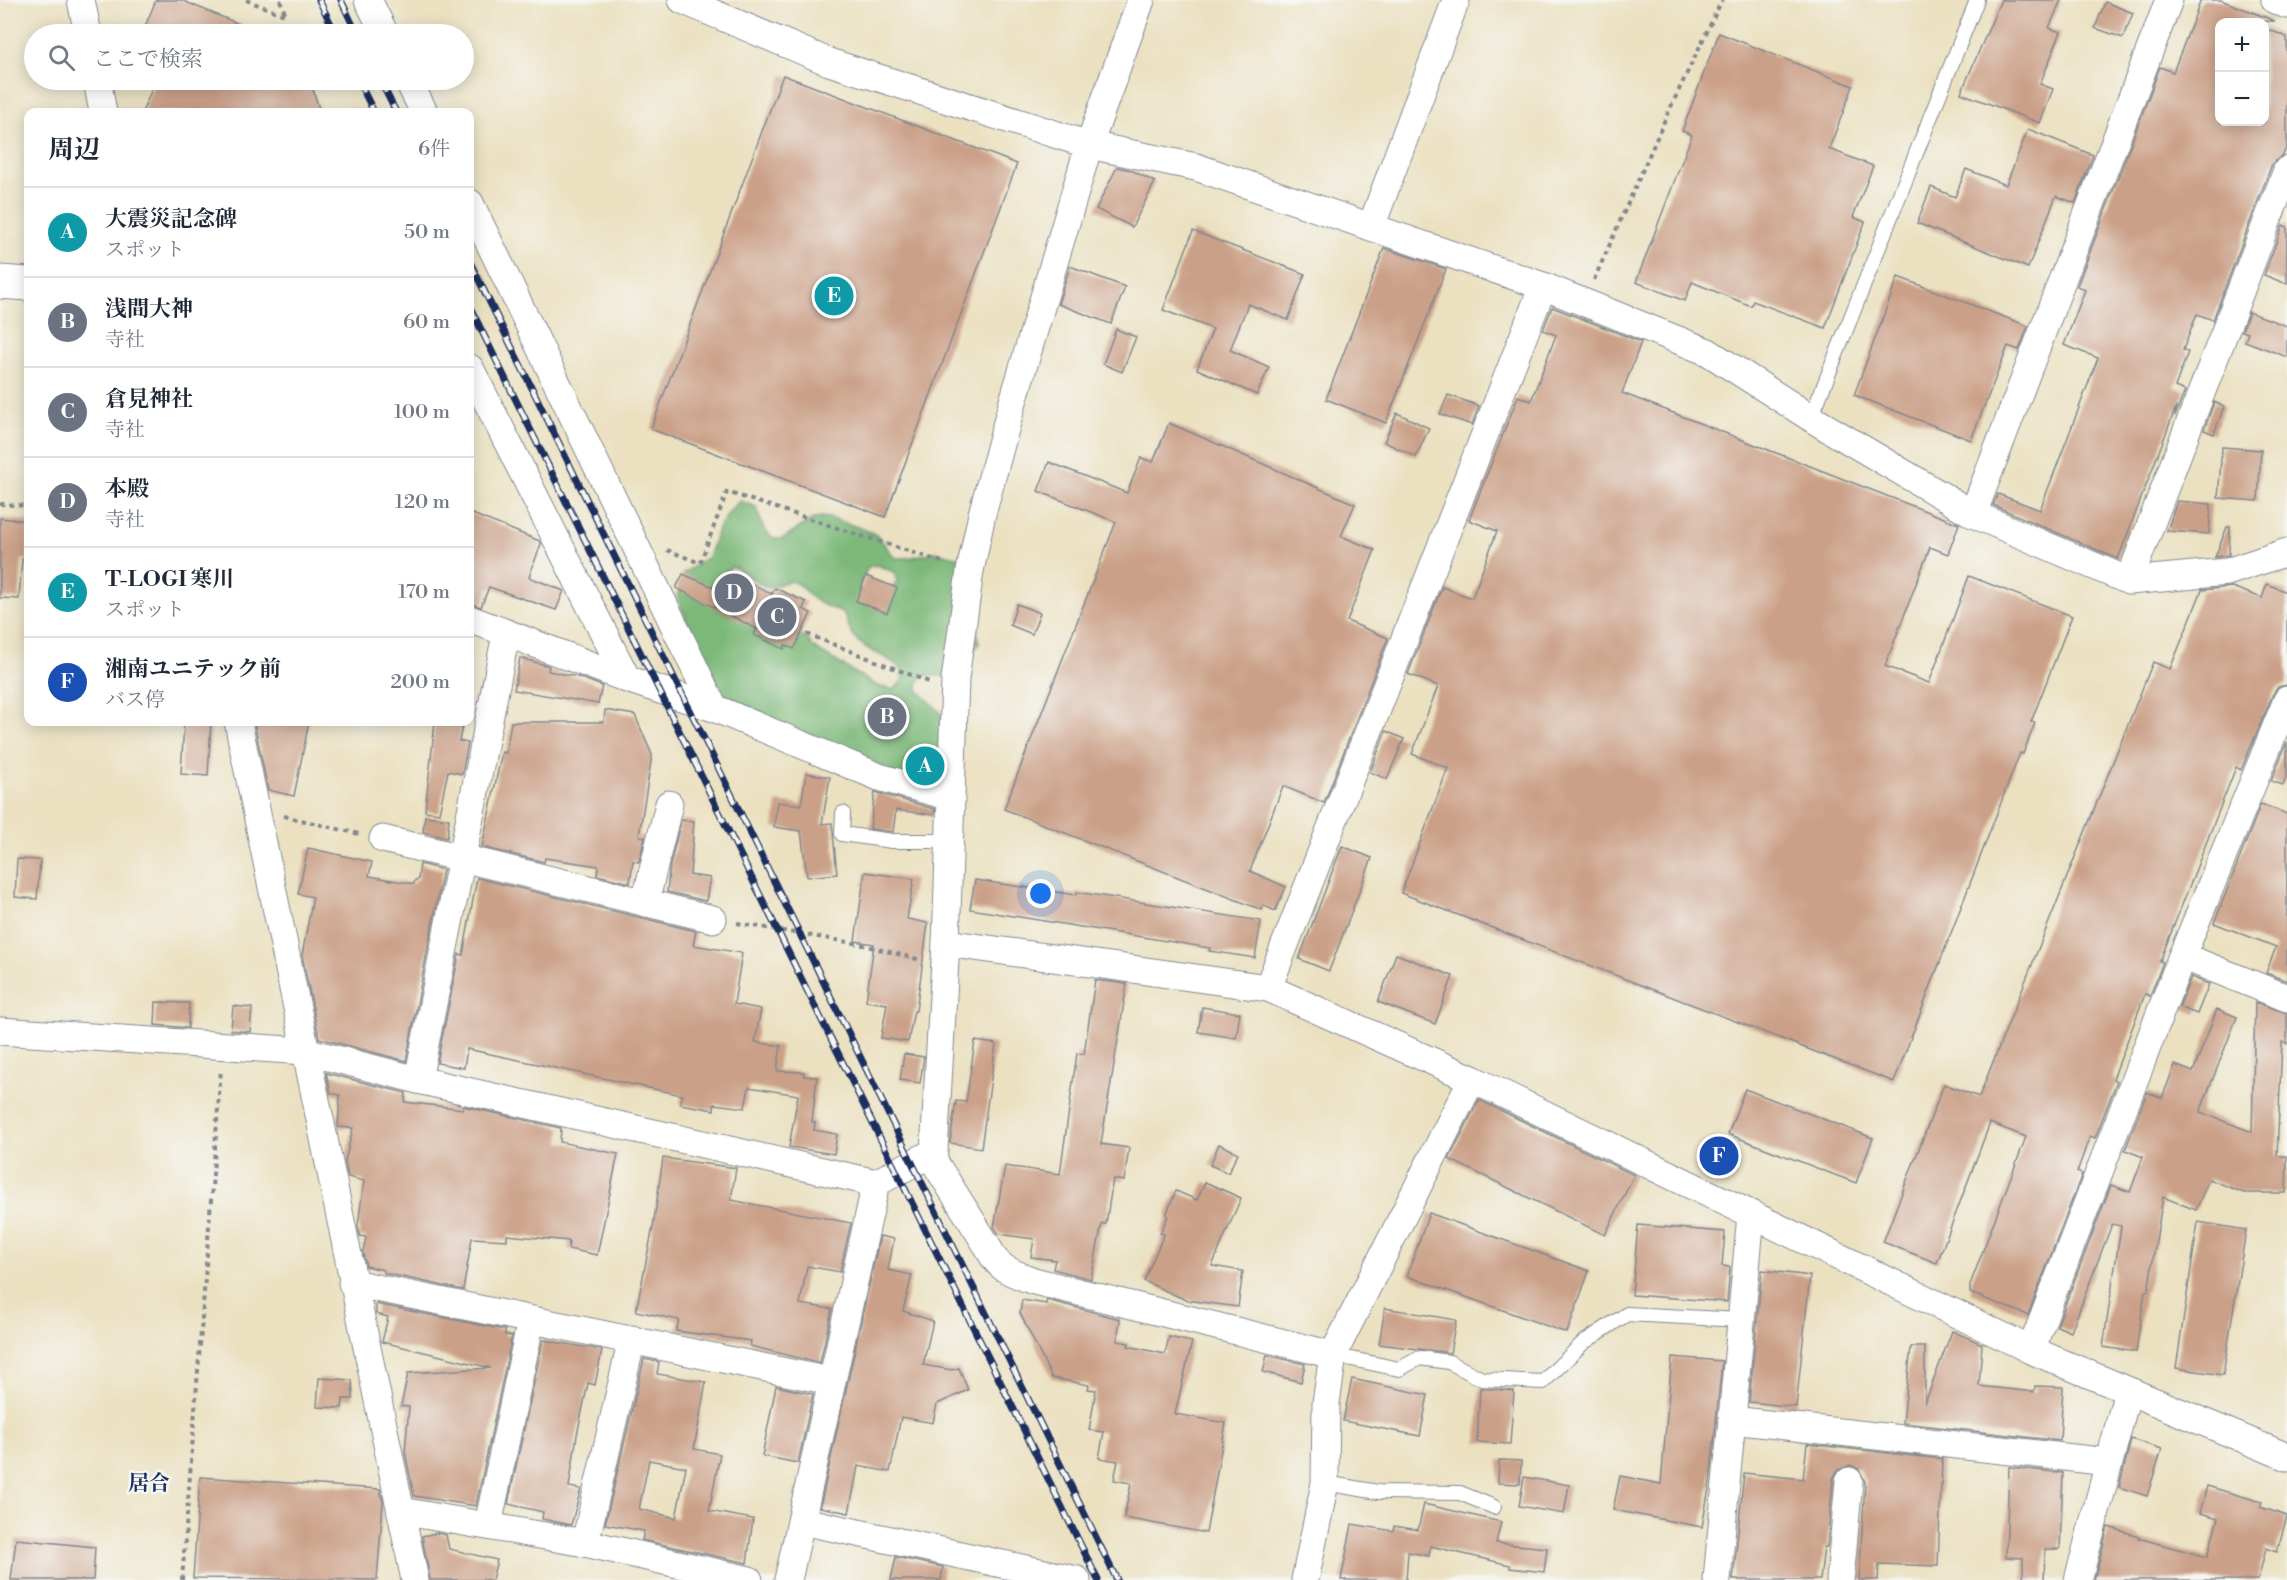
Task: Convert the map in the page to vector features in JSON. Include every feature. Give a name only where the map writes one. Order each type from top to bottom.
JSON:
[{"type":"street","points":[[81,0],[86,24]]},
{"type":"street","points":[[368,0],[380,24]]},
{"type":"street","points":[[682,0],[829,62],[1089,145],[1196,167],[1543,286],[1707,352],[1811,418],[1973,514],[2129,581],[2227,572],[2287,552]]},
{"type":"street","points":[[0,1031],[305,1051],[418,1080],[876,1184],[934,1152],[946,955],[955,692],[970,572],[982,514],[1009,415],[1089,145],[1141,0]]},
{"type":"street","points":[[1371,227],[1455,0]]},
{"type":"street","points":[[1973,514],[2169,0]]},
{"type":"street","points":[[2275,0],[2287,5]]},
{"type":"street","points":[[99,90],[102,108]]},
{"type":"street","points":[[413,90],[422,108]]},
{"type":"street","points":[[2129,581],[2287,171]]},
{"type":"street","points":[[474,211],[714,708]]},
{"type":"street","points":[[0,282],[24,284]]},
{"type":"street","points":[[1268,988],[1543,286]]},
{"type":"street","points":[[474,376],[627,679]]},
{"type":"street","points":[[474,621],[627,679],[714,708],[879,777],[951,797]]},
{"type":"street","points":[[418,1080],[506,634]]},
{"type":"street","points":[[2031,1350],[2182,956],[2281,736],[2287,700]]},
{"type":"street","points":[[239,726],[415,1580]]},
{"type":"street","points":[[645,903],[669,804]]},
{"type":"street","points":[[383,839],[713,919]]},
{"type":"street","points":[[946,955],[1268,988],[1472,1079],[2031,1350],[2287,1457]]},
{"type":"street","points":[[2182,956],[2287,998]]},
{"type":"street","points":[[1305,1580],[1325,1484],[1326,1403],[1333,1355],[1472,1079]]},
{"type":"street","points":[[930,1155],[988,1247],[994,1262],[1012,1272],[1034,1281],[1333,1355]]},
{"type":"street","points":[[788,1580],[830,1381],[876,1184]]},
{"type":"street","points":[[1717,1580],[1751,1215]]},
{"type":"street","points":[[352,1283],[830,1381]]},
{"type":"street","points":[[488,1525],[531,1320]]},
{"type":"street","points":[[585,1543],[632,1340]]},
{"type":"street","points":[[2078,1580],[2128,1391]]},
{"type":"street","points":[[1732,1420],[2109,1462]]},
{"type":"street","points":[[1840,1580],[1849,1481]]},
{"type":"street","points":[[400,1511],[585,1543],[749,1580]]},
{"type":"street","points":[[802,1521],[1077,1580]]},
{"type":"lane","points":[[1811,418],[1977,0]]},
{"type":"lane","points":[[843,813],[842,834],[892,841],[950,841]]},
{"type":"lane","points":[[1333,1355],[1399,1369],[1420,1359],[1449,1362],[1482,1379],[1543,1382],[1583,1343],[1627,1314],[1742,1320]]},
{"type":"lane","points":[[1325,1484],[1377,1492],[1460,1493],[1494,1507]]},
{"type":"path","points":[[246,0],[286,16],[280,0]]},
{"type":"path","points":[[1585,303],[1667,114],[1722,0]]},
{"type":"path","points":[[630,535],[700,563],[727,492],[970,572]]},
{"type":"path","points":[[0,504],[24,506]]},
{"type":"path","points":[[807,634],[955,692]]},
{"type":"path","points":[[256,809],[383,839]]},
{"type":"path","points":[[713,919],[859,944],[946,955]]},
{"type":"path","points":[[182,1580],[220,1105],[222,1046]]},
{"type":"green space","points":[[740,501],[756,507],[763,526],[770,536],[777,539],[785,537],[811,520],[825,517],[850,524],[877,536],[895,558],[908,558],[935,552],[965,559],[971,619],[977,631],[979,644],[952,677],[923,675],[918,682],[918,690],[943,715],[942,780],[932,787],[749,726],[713,687],[677,596],[684,573],[708,557],[719,527]],"holes":[[[877,565],[894,572],[897,581],[892,590],[860,592],[859,586],[868,567]],[[731,566],[769,588],[794,582],[818,602],[844,614],[854,637],[902,670],[902,681],[894,690],[877,686],[812,647],[808,639],[787,629],[721,588]]]},
{"type":"building","points":[[156,0],[181,0],[239,24],[146,24]]},
{"type":"building","points":[[2001,0],[2061,0],[2049,28],[2061,32],[2040,84],[2053,89],[2040,123],[1961,93]]},
{"type":"building","points":[[2201,0],[2221,0],[2267,18],[2215,18],[2215,126],[2269,126],[2269,30],[2287,37],[2287,146],[2283,155],[2272,164],[2213,320],[2197,314],[2183,350],[2188,352],[2175,387],[2185,391],[2175,416],[2176,407],[2118,559],[1993,505],[1998,494],[2040,510],[2098,358],[2064,345],[2085,290],[2077,286],[2160,67],[2173,72]]},
{"type":"building","points":[[2105,2],[2133,13],[2123,38],[2095,28]]},
{"type":"building","points":[[1719,33],[1853,86],[1829,149],[1873,166],[1853,217],[1865,222],[1825,328],[1753,301],[1751,306],[1692,282],[1685,301],[1636,282],[1692,135],[1682,131]]},
{"type":"building","points":[[783,75],[1017,164],[885,517],[651,429]]},
{"type":"building","points":[[152,90],[313,90],[319,108],[144,108]]},
{"type":"building","points":[[2028,129],[2093,155],[2075,203],[2056,196],[2028,268],[1917,223],[1931,187],[1955,197],[1966,169],[2006,185]]},
{"type":"building","points":[[1117,167],[1131,170],[1155,182],[1132,227],[1096,209]]},
{"type":"building","points":[[2283,225],[2287,227],[2287,284],[2264,275]]},
{"type":"building","points":[[1193,231],[1305,274],[1288,320],[1248,304],[1230,350],[1269,367],[1257,395],[1197,369],[1213,329],[1163,310]]},
{"type":"building","points":[[1384,248],[1446,269],[1386,423],[1326,399]]},
{"type":"building","points":[[1070,266],[1125,287],[1111,324],[1058,304]]},
{"type":"building","points":[[1898,277],[2028,326],[2019,350],[2008,346],[1971,440],[1854,395]]},
{"type":"building","points":[[1552,307],[1641,342],[1622,393],[1959,524],[1948,554],[1930,547],[1885,666],[1929,683],[1969,576],[2072,616],[2031,722],[2035,723],[2023,754],[2020,753],[1894,1082],[1401,893],[1448,768],[1412,754],[1438,686],[1408,674],[1442,587],[1472,598],[1497,531],[1469,520],[1518,396],[1531,401],[1556,335],[1543,330]]},
{"type":"building","points":[[2249,312],[2287,326],[2287,357],[2245,341],[2248,333],[2242,331]]},
{"type":"building","points":[[1116,329],[1136,337],[1122,372],[1103,364]]},
{"type":"building","points":[[1448,395],[1479,406],[1472,425],[1440,414]]},
{"type":"building","points":[[2214,402],[2224,406],[2214,434],[2204,430]]},
{"type":"building","points":[[1397,413],[1429,428],[1416,457],[1384,442]]},
{"type":"building","points":[[1169,423],[1355,504],[1341,536],[1375,550],[1347,621],[1388,638],[1324,803],[1283,786],[1250,871],[1286,887],[1275,911],[1263,905],[1262,910],[1004,809],[1116,522],[1038,491],[1049,462],[1127,493],[1141,458],[1153,462]]},
{"type":"building","points":[[2222,447],[2261,450],[2258,501],[2218,498]]},
{"type":"building","points":[[2177,501],[2211,504],[2209,534],[2167,531]]},
{"type":"building","points":[[474,515],[540,541],[541,544],[529,577],[564,591],[556,610],[489,587],[481,607],[474,605]]},
{"type":"building","points":[[0,518],[24,521],[24,559],[22,559],[19,599],[0,598]]},
{"type":"building","points":[[2227,527],[2230,527],[2229,555],[2215,557]]},
{"type":"building","points":[[727,571],[772,594],[775,588],[806,602],[803,609],[811,613],[794,649],[785,645],[784,649],[754,635],[757,629],[676,588],[683,574],[718,589]]},
{"type":"building","points":[[866,576],[897,588],[887,613],[856,601]]},
{"type":"building","points":[[2267,584],[2287,592],[2287,685],[2278,687],[2273,694],[2241,770],[2236,767],[2160,961],[2163,962],[2150,996],[2145,994],[2113,1079],[2117,1081],[2095,1138],[2090,1136],[2077,1172],[2082,1174],[2028,1315],[1970,1293],[1970,1285],[2026,1137],[1990,1123],[1937,1263],[1883,1242],[1944,1084],[1979,1097],[2153,662],[2170,669],[2202,590],[2232,587],[2262,598]]},
{"type":"building","points":[[1017,604],[1040,613],[1032,634],[1010,625]]},
{"type":"building","points":[[520,658],[549,666],[548,671],[578,677],[602,686],[598,704],[514,690]]},
{"type":"building","points":[[605,710],[635,715],[652,755],[639,836],[645,837],[639,862],[633,861],[630,883],[597,875],[598,866],[545,858],[544,862],[482,847],[502,752],[506,753],[511,722],[604,722]]},
{"type":"building","points":[[184,726],[211,726],[208,776],[181,774]]},
{"type":"building","points":[[255,726],[308,726],[294,796],[268,790]]},
{"type":"building","points":[[435,726],[462,726],[459,741],[468,743],[462,774],[448,771],[439,813],[425,811]]},
{"type":"building","points":[[1386,731],[1404,739],[1387,779],[1370,772]]},
{"type":"building","points":[[2287,742],[2287,774],[2283,785],[2271,781]]},
{"type":"building","points":[[806,773],[830,777],[822,824],[832,823],[837,874],[807,877],[801,831],[774,827],[777,802],[801,805]]},
{"type":"building","points":[[875,792],[935,809],[934,815],[896,810],[893,832],[870,829]]},
{"type":"building","points":[[2261,804],[2287,814],[2287,981],[2266,973],[2276,947],[2214,923]]},
{"type":"building","points":[[425,816],[449,819],[447,838],[423,832]]},
{"type":"building","points":[[681,820],[694,821],[690,875],[710,878],[706,901],[667,892],[670,865]]},
{"type":"building","points":[[1342,846],[1372,858],[1329,971],[1299,959]]},
{"type":"building","points":[[308,848],[372,862],[369,876],[414,884],[415,880],[418,880],[420,864],[443,870],[406,1061],[319,1038],[302,955],[313,897],[298,894]]},
{"type":"building","points":[[17,859],[40,860],[37,899],[15,897]]},
{"type":"building","points":[[865,872],[914,879],[907,919],[928,923],[916,1011],[914,1011],[908,1042],[881,1038],[887,1004],[866,1001],[874,944],[855,941]]},
{"type":"building","points":[[477,878],[696,931],[693,945],[742,953],[734,1004],[761,1009],[755,1042],[781,1046],[777,1071],[804,1072],[804,1076],[817,1077],[812,1122],[815,1122],[814,1130],[837,1134],[834,1154],[789,1147],[798,1095],[749,1087],[745,1108],[714,1104],[714,1110],[680,1104],[682,1095],[467,1049],[464,1068],[437,1063],[459,954],[463,955]]},
{"type":"building","points":[[975,880],[1076,895],[1077,892],[1261,921],[1255,958],[1209,951],[1210,948],[970,909]]},
{"type":"building","points":[[1396,954],[1453,976],[1435,1024],[1378,1002]]},
{"type":"building","points":[[2191,977],[2209,984],[2197,1014],[2179,1007]]},
{"type":"building","points":[[1095,980],[1127,984],[1101,1144],[1129,1148],[1124,1181],[1113,1179],[1106,1224],[1102,1224],[1091,1279],[1053,1269],[1055,1260],[1031,1257],[1034,1239],[999,1234],[994,1227],[1005,1166],[1060,1174],[1077,1053],[1084,1054]]},
{"type":"building","points":[[156,1002],[189,1003],[188,1028],[155,1025]]},
{"type":"building","points":[[2255,1002],[2287,1013],[2287,1044],[2282,1042],[2277,1156],[2287,1156],[2286,1193],[2244,1193],[2209,1179],[2196,1210],[2163,1197],[2136,1352],[2103,1347],[2121,1226],[2112,1224],[2071,1332],[2057,1326],[2111,1185],[2130,1192],[2143,1157],[2125,1150],[2147,1092],[2162,1098],[2175,1065],[2193,1072],[2217,1009],[2237,1017],[2200,1112],[2252,1132]]},
{"type":"building","points":[[233,1006],[252,1008],[250,1032],[231,1030]]},
{"type":"building","points":[[1202,1007],[1240,1013],[1236,1038],[1198,1032]]},
{"type":"building","points":[[975,1041],[996,1044],[981,1148],[950,1143],[956,1101],[966,1102]]},
{"type":"building","points":[[904,1054],[924,1057],[920,1083],[900,1080]]},
{"type":"building","points":[[326,1073],[406,1093],[405,1102],[463,1109],[463,1106],[561,1128],[560,1142],[618,1154],[597,1255],[568,1249],[569,1241],[507,1235],[507,1240],[472,1238],[463,1290],[384,1273],[384,1270],[366,1266],[363,1252],[366,1237],[360,1236],[358,1225],[364,1181],[348,1177],[345,1161],[353,1128],[338,1127],[340,1095],[331,1093]]},
{"type":"building","points":[[1745,1089],[1873,1138],[1856,1183],[1728,1134]]},
{"type":"building","points":[[1479,1100],[1634,1175],[1605,1235],[1449,1159]]},
{"type":"building","points":[[1219,1144],[1238,1153],[1228,1173],[1210,1165]]},
{"type":"building","points":[[663,1158],[736,1168],[731,1200],[851,1223],[840,1272],[807,1266],[800,1304],[832,1309],[820,1363],[750,1346],[751,1341],[676,1331],[679,1320],[636,1311],[653,1227]]},
{"type":"building","points":[[1205,1182],[1241,1198],[1212,1266],[1243,1271],[1238,1307],[1186,1300],[1144,1281],[1164,1234],[1160,1233],[1176,1191],[1197,1200]]},
{"type":"building","points":[[1429,1213],[1589,1271],[1567,1333],[1407,1276]]},
{"type":"building","points":[[2198,1222],[2246,1230],[2223,1375],[2176,1368]]},
{"type":"building","points":[[1638,1225],[1725,1232],[1722,1266],[1730,1267],[1727,1302],[1632,1295]]},
{"type":"building","points":[[880,1236],[894,1239],[888,1270],[912,1275],[903,1311],[933,1321],[923,1365],[952,1370],[959,1368],[968,1390],[937,1404],[933,1423],[901,1417],[890,1472],[858,1466],[849,1513],[820,1507]]},
{"type":"building","points":[[1762,1270],[1810,1276],[1796,1407],[1749,1402]]},
{"type":"building","points":[[1022,1300],[1046,1304],[1047,1300],[1120,1319],[1117,1341],[1129,1343],[1128,1346],[1165,1354],[1169,1337],[1192,1342],[1175,1414],[1226,1423],[1206,1533],[1124,1518],[1131,1483],[1114,1480],[1118,1461],[1099,1458],[1104,1432],[1089,1430],[1096,1390],[1088,1389],[1089,1385],[1052,1378],[1020,1313]]},
{"type":"building","points":[[376,1304],[505,1330],[505,1335],[512,1336],[476,1506],[414,1496],[405,1452],[409,1407],[401,1406],[408,1373],[491,1368],[382,1342],[388,1317],[376,1314]]},
{"type":"building","points":[[1385,1308],[1456,1320],[1450,1353],[1379,1344]]},
{"type":"building","points":[[1952,1331],[1982,1344],[1979,1386],[2034,1392],[2035,1386],[2063,1387],[2060,1441],[1903,1423],[1911,1347],[1925,1347],[1925,1403]]},
{"type":"building","points":[[543,1340],[602,1350],[595,1385],[588,1383],[577,1435],[569,1487],[581,1489],[571,1525],[542,1519],[543,1512],[508,1504]]},
{"type":"building","points":[[1267,1355],[1305,1364],[1301,1382],[1263,1372]]},
{"type":"building","points":[[1672,1357],[1722,1361],[1710,1483],[1702,1527],[1613,1510],[1620,1476],[1661,1484]]},
{"type":"building","points":[[644,1359],[659,1362],[657,1374],[706,1382],[694,1449],[720,1454],[709,1511],[753,1519],[747,1563],[642,1540],[644,1531],[605,1524]],"holes":[[[649,1460],[686,1467],[676,1518],[639,1509]]]},
{"type":"building","points":[[319,1378],[352,1380],[353,1399],[343,1399],[342,1408],[317,1407]]},
{"type":"building","points":[[1352,1379],[1428,1395],[1420,1436],[1343,1421]]},
{"type":"building","points":[[776,1386],[813,1394],[798,1463],[762,1456]]},
{"type":"building","points":[[1480,1388],[1514,1391],[1510,1444],[1477,1442]]},
{"type":"building","points":[[2131,1439],[2162,1449],[2147,1496],[2119,1487]]},
{"type":"building","points":[[1807,1444],[1942,1459],[1938,1566],[1879,1564],[1878,1580],[1859,1580],[1865,1482],[1859,1469],[1850,1465],[1837,1471],[1833,1479],[1827,1547],[1824,1547],[1820,1580],[1733,1580],[1744,1473],[1803,1479]]},
{"type":"building","points":[[1499,1460],[1521,1461],[1520,1484],[1498,1483]]},
{"type":"building","points":[[2009,1467],[2063,1473],[2060,1549],[2045,1549],[2044,1580],[2023,1580],[2023,1558],[2006,1557]]},
{"type":"building","points":[[200,1477],[380,1489],[383,1502],[377,1580],[193,1578]]},
{"type":"building","points":[[1524,1477],[1569,1485],[1564,1514],[1519,1506]]},
{"type":"building","points":[[2207,1486],[2262,1502],[2260,1507],[2287,1516],[2277,1552],[2266,1548],[2258,1580],[2094,1580],[2108,1527],[2139,1536],[2138,1538],[2207,1557],[2218,1518],[2200,1513]]},
{"type":"building","points":[[1424,1504],[1501,1522],[1496,1543],[1547,1548],[1544,1572],[1510,1568],[1510,1565],[1430,1546],[1429,1556],[1408,1552],[1406,1580],[1341,1580],[1352,1524],[1393,1531],[1394,1526],[1418,1530]]},
{"type":"building","points":[[437,1533],[446,1535],[449,1549],[497,1560],[492,1580],[430,1580],[422,1536]]},
{"type":"building","points":[[16,1539],[95,1547],[93,1580],[11,1580]]},
{"type":"building","points":[[896,1557],[943,1567],[941,1580],[891,1580]]},
{"type":"railway","points":[[319,0],[331,24]]},
{"type":"railway","points":[[341,0],[352,24]]},
{"type":"railway","points":[[363,90],[372,108]]},
{"type":"railway","points":[[385,90],[394,108]]},
{"type":"railway","points":[[474,270],[1117,1580]]},
{"type":"railway","points":[[474,315],[1098,1580]]},
{"type":"place","name":"T-LOGI 寒川","points":[[834,296]]},
{"type":"place","name":"本殿","points":[[734,593]]},
{"type":"place","name":"倉見神社","points":[[777,617]]},
{"type":"place","name":"浅間大神","points":[[887,717]]},
{"type":"place","name":"大震災記念碑","points":[[925,766]]},
{"type":"place","name":"湘南ユニテック前","points":[[1719,1156]]},
{"type":"district","name":"居合","points":[[149,1483]]}]
